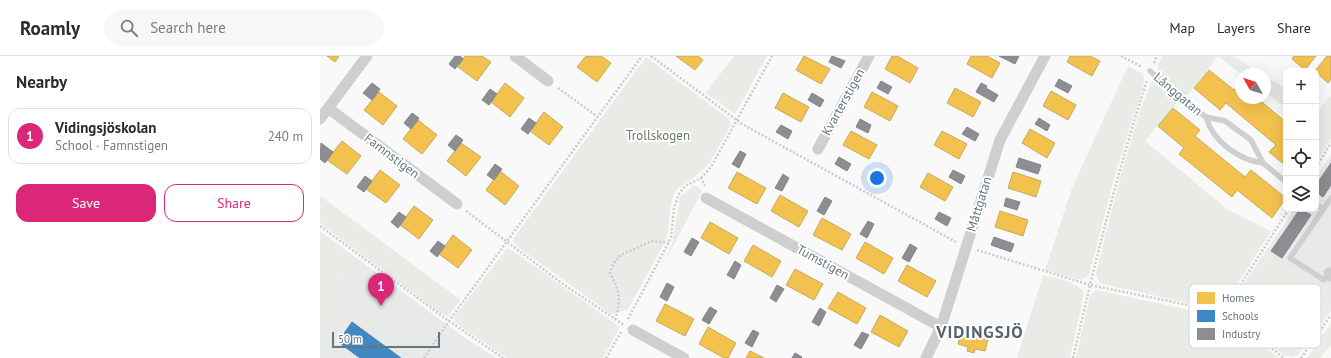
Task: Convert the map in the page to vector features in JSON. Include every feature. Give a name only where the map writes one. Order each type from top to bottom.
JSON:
[{"type":"street","points":[[320,119],[367,56]]},
{"type":"street","points":[[515,56],[548,81]]},
{"type":"street","name":"Kvarterstigen","points":[[818,149],[869,56]]},
{"type":"street","name":"Måttgatan","points":[[926,358],[941,327],[1000,140],[1045,56]]},
{"type":"street","name":"Famnstigen","points":[[328,108],[457,204]]},
{"type":"street","name":"Tumstigen","points":[[706,198],[941,327]]},
{"type":"street","points":[[629,328],[684,358]]},
{"type":"lane","name":"Långgatan","points":[[1150,71],[1206,117],[1217,138],[1247,160],[1263,163]]},
{"type":"lane","name":"Långgatan","points":[[1206,117],[1225,121],[1251,140],[1263,163],[1283,180]]},
{"type":"lane","points":[[1330,273],[1324,280],[1290,258],[1331,198]]},
{"type":"lane","points":[[1319,206],[1323,209]]},
{"type":"path","points":[[424,358],[449,321],[642,56]]},
{"type":"path","points":[[651,56],[737,120],[966,247],[1090,285],[1189,305]]},
{"type":"path","points":[[606,358],[629,328],[669,243],[676,199],[685,186],[701,178],[711,167],[772,56]]},
{"type":"path","points":[[1121,56],[1150,71]]},
{"type":"path","points":[[1073,358],[1090,285],[1133,124],[1150,71],[1157,56]]},
{"type":"path","points":[[548,81],[598,117]]},
{"type":"path","points":[[1319,162],[1331,143]]},
{"type":"path","points":[[701,178],[707,193],[706,198]]},
{"type":"path","points":[[457,204],[615,320],[629,328]]},
{"type":"path","points":[[1241,284],[1287,212]]},
{"type":"path","points":[[320,226],[449,321],[503,358]]},
{"type":"path","points":[[615,320],[620,305],[616,283],[610,274],[613,264],[621,256],[652,240],[669,243]]},
{"type":"path","points":[[1321,329],[1331,315]]},
{"type":"path","points":[[1272,348],[1284,358]]},
{"type":"path","points":[[1301,358],[1308,348]]},
{"type":"shaded area","points":[[1331,155],[1331,299],[1321,292],[1321,284],[1309,284],[1264,254],[1292,212],[1319,212],[1319,173]]},
{"type":"shaded area","points":[[351,254],[461,335],[496,358],[320,358],[320,334],[340,308],[340,282]]},
{"type":"green space","points":[[734,56],[767,56],[735,114],[706,93]]},
{"type":"green space","points":[[1162,56],[1218,56],[1186,97],[1158,74],[1157,67]]},
{"type":"green space","points":[[1218,56],[1234,56],[1251,68],[1235,68],[1235,69]]},
{"type":"green space","name":"Trollskogen","points":[[646,57],[728,118],[731,125],[709,164],[695,177],[678,188],[674,194],[671,203],[667,238],[628,309],[612,315],[515,245],[513,239]]},
{"type":"green space","points":[[1128,66],[1143,74],[1144,83],[1115,175],[1089,275],[1081,280],[1045,270],[1072,188]]},
{"type":"green space","points":[[1153,78],[1180,99],[1145,141],[1227,209],[1271,231],[1237,284],[1189,284],[1189,303],[1106,285],[1100,282],[1097,278],[1096,273],[1122,170],[1140,111]]},
{"type":"green space","points":[[1271,80],[1283,86],[1283,106],[1271,97]]},
{"type":"green space","points":[[1331,95],[1331,139],[1319,157],[1320,148],[1319,110]]},
{"type":"green space","points":[[693,186],[697,186],[702,191],[665,262],[673,241],[680,197]]},
{"type":"green space","points":[[320,196],[461,300],[448,316],[440,313],[320,223]]},
{"type":"green space","points":[[320,231],[351,254],[340,282],[340,308],[320,334]]},
{"type":"green space","points":[[508,249],[513,251],[620,327],[603,358],[507,358],[454,322],[455,316]]},
{"type":"green space","points":[[1264,254],[1309,284],[1243,284]]},
{"type":"green space","points":[[1043,275],[1072,283],[1084,293],[1070,358],[1017,358]]},
{"type":"green space","points":[[1096,290],[1189,310],[1189,348],[1267,348],[1279,358],[1076,358],[1090,296]]},
{"type":"green space","points":[[1321,292],[1331,299],[1331,311],[1321,324]]},
{"type":"green space","points":[[1331,323],[1331,345],[1320,358],[1307,358],[1314,348],[1321,348],[1321,338]]},
{"type":"green space","points":[[1275,348],[1303,348],[1298,355],[1292,357],[1284,355]]},
{"type":"building: Homes","points":[[327,56],[339,56],[335,62]]},
{"type":"building: Homes","points":[[465,56],[482,56],[491,62],[477,81],[458,67]]},
{"type":"building: Homes","points":[[586,56],[601,56],[611,63],[597,82],[577,67]]},
{"type":"building: Homes","points":[[676,56],[698,56],[703,60],[695,70]]},
{"type":"building: Homes","points":[[804,56],[830,69],[821,84],[796,70]]},
{"type":"building: Homes","points":[[892,56],[897,56],[918,68],[910,83],[885,69]]},
{"type":"building: Homes","points":[[971,56],[987,56],[1000,63],[992,78],[967,64]]},
{"type":"building: Homes","points":[[1070,56],[1090,56],[1100,61],[1092,76],[1067,62]]},
{"type":"building: Homes","points":[[1294,56],[1316,56],[1307,68],[1303,68],[1292,59]]},
{"type":"building: Homes","points":[[1327,56],[1331,56],[1331,79],[1328,83],[1319,75],[1319,68],[1317,68]]},
{"type":"building: Homes","points":[[1209,70],[1234,90],[1235,89],[1235,104],[1264,104],[1283,120],[1283,164],[1269,152],[1276,145],[1226,103],[1220,110],[1194,88]]},
{"type":"building: Homes","points":[[505,83],[524,98],[510,117],[491,102]]},
{"type":"building: Homes","points":[[955,88],[981,102],[973,117],[947,103]]},
{"type":"building: Homes","points":[[1051,91],[1076,105],[1068,120],[1043,106]]},
{"type":"building: Homes","points":[[379,92],[397,106],[383,125],[364,110]]},
{"type":"building: Homes","points":[[872,92],[898,106],[890,121],[864,107]]},
{"type":"building: Homes","points":[[783,93],[809,107],[801,122],[775,108]]},
{"type":"building: Homes","points":[[1173,108],[1200,130],[1195,136],[1245,177],[1251,170],[1283,196],[1283,202],[1272,218],[1237,190],[1232,197],[1179,154],[1184,148],[1158,126]]},
{"type":"building: Homes","points":[[544,112],[563,127],[549,145],[530,131]]},
{"type":"building: Homes","points":[[418,120],[437,135],[422,154],[403,139]]},
{"type":"building: Homes","points":[[1030,129],[1055,143],[1047,158],[1022,143]]},
{"type":"building: Homes","points":[[851,131],[877,145],[869,159],[843,145]]},
{"type":"building: Homes","points":[[942,131],[967,144],[959,159],[934,145]]},
{"type":"building: Homes","points":[[342,141],[361,156],[347,174],[327,160]]},
{"type":"building: Homes","points":[[461,143],[481,157],[466,176],[447,161]]},
{"type":"building: Homes","points":[[380,170],[400,185],[386,203],[366,189]]},
{"type":"building: Homes","points":[[500,171],[519,186],[505,205],[486,190]]},
{"type":"building: Homes","points":[[737,172],[766,188],[757,204],[728,188]]},
{"type":"building: Homes","points":[[1013,172],[1041,181],[1036,197],[1008,188]]},
{"type":"building: Homes","points":[[928,173],[953,187],[945,201],[920,187]]},
{"type":"building: Homes","points":[[780,195],[808,211],[799,227],[771,211]]},
{"type":"building: Homes","points":[[414,206],[433,220],[419,239],[400,225]]},
{"type":"building: Homes","points":[[1000,211],[1028,220],[1023,236],[995,227]]},
{"type":"building: Homes","points":[[822,218],[851,234],[842,250],[813,235]]},
{"type":"building: Homes","points":[[710,222],[738,238],[729,254],[701,238]]},
{"type":"building: Homes","points":[[453,235],[472,250],[458,268],[439,254]]},
{"type":"building: Homes","points":[[865,242],[893,258],[884,274],[856,258]]},
{"type":"building: Homes","points":[[753,245],[781,261],[772,277],[744,261]]},
{"type":"building: Homes","points":[[907,265],[936,281],[927,297],[898,281]]},
{"type":"building: Homes","points":[[795,269],[823,284],[814,300],[786,285]]},
{"type":"building: Homes","points":[[838,292],[866,308],[857,324],[828,308]]},
{"type":"building: Homes","points":[[665,304],[694,319],[685,336],[656,321]]},
{"type":"building: Homes","points":[[880,315],[908,331],[899,347],[871,332]]},
{"type":"building: Homes","points":[[963,326],[990,333],[985,351],[975,349],[974,353],[967,351],[968,347],[958,344]]},
{"type":"building: Homes","points":[[708,327],[736,343],[728,358],[724,358],[699,344]]},
{"type":"building: Homes","points":[[750,351],[764,358],[746,358]]},
{"type":"building: Schools","points":[[352,322],[401,358],[360,358],[338,342]]},
{"type":"building: Industry","points":[[455,56],[460,56],[463,59],[455,69],[449,64]]},
{"type":"building: Industry","points":[[832,56],[845,61],[841,68],[829,62]]},
{"type":"building: Industry","points":[[999,56],[1019,56],[1015,64]]},
{"type":"building: Industry","points":[[1059,79],[1072,86],[1068,93],[1055,86]]},
{"type":"building: Industry","points":[[881,81],[892,87],[888,94],[877,88]]},
{"type":"building: Industry","points":[[372,83],[380,89],[372,100],[363,93]]},
{"type":"building: Industry","points":[[981,83],[987,86],[986,88],[998,95],[994,102],[976,92]]},
{"type":"building: Industry","points":[[490,89],[497,94],[489,105],[482,100]]},
{"type":"building: Industry","points":[[812,93],[824,100],[820,107],[808,100]]},
{"type":"building: Industry","points":[[412,113],[419,118],[411,129],[404,123]]},
{"type":"building: Industry","points":[[529,118],[536,123],[528,134],[521,129]]},
{"type":"building: Industry","points":[[1039,118],[1050,125],[1047,131],[1035,124]]},
{"type":"building: Industry","points":[[860,119],[871,125],[868,133],[856,127]]},
{"type":"building: Industry","points":[[781,125],[792,131],[788,139],[776,132]]},
{"type":"building: Industry","points":[[967,127],[979,134],[975,141],[962,134]]},
{"type":"building: Industry","points":[[456,135],[463,140],[455,151],[448,145]]},
{"type":"building: Industry","points":[[321,143],[333,152],[325,163],[320,159]]},
{"type":"building: Industry","points":[[740,151],[746,154],[739,168],[732,164]]},
{"type":"building: Industry","points":[[839,157],[851,164],[847,171],[835,164]]},
{"type":"building: Industry","points":[[1019,158],[1041,165],[1038,174],[1016,167]]},
{"type":"building: Industry","points":[[1331,163],[1331,185],[1323,197],[1319,194],[1319,181]]},
{"type":"building: Industry","points":[[495,164],[502,169],[494,180],[487,175]]},
{"type":"building: Industry","points":[[953,170],[965,176],[961,184],[949,177]]},
{"type":"building: Industry","points":[[783,174],[789,178],[782,191],[775,188]]},
{"type":"building: Industry","points":[[365,176],[372,181],[364,192],[357,187]]},
{"type":"building: Industry","points":[[825,197],[832,201],[824,215],[817,211]]},
{"type":"building: Industry","points":[[1006,198],[1020,202],[1017,210],[1004,206]]},
{"type":"building: Industry","points":[[399,212],[406,217],[398,228],[391,222]]},
{"type":"building: Industry","points":[[939,212],[951,218],[947,226],[935,219]]},
{"type":"building: Industry","points":[[1298,212],[1306,212],[1311,215],[1282,258],[1271,251]]},
{"type":"building: Industry","points":[[868,221],[874,224],[867,238],[860,234]]},
{"type":"building: Industry","points":[[994,237],[1014,244],[1011,252],[991,245]]},
{"type":"building: Industry","points":[[692,238],[699,242],[691,256],[684,252]]},
{"type":"building: Industry","points":[[438,241],[445,246],[437,257],[430,251]]},
{"type":"building: Industry","points":[[910,244],[917,248],[909,262],[902,258]]},
{"type":"building: Industry","points":[[735,261],[741,265],[734,279],[727,275]]},
{"type":"building: Industry","points":[[667,283],[674,287],[667,301],[660,297]]},
{"type":"building: Industry","points":[[777,285],[784,289],[776,302],[770,298]]},
{"type":"building: Industry","points":[[710,307],[717,311],[709,324],[702,320]]},
{"type":"building: Industry","points":[[820,308],[826,312],[819,326],[812,322]]},
{"type":"building: Industry","points":[[753,330],[759,333],[752,347],[745,343]]},
{"type":"building: Industry","points":[[862,332],[869,335],[861,349],[854,345]]},
{"type":"building: Industry","points":[[795,353],[802,357],[792,358]]},
{"type":"place","name":"Vidingsjöskolan","points":[[381,306]]},
{"type":"district","name":"VIDINGSJÖ","points":[[980,332]]}]
